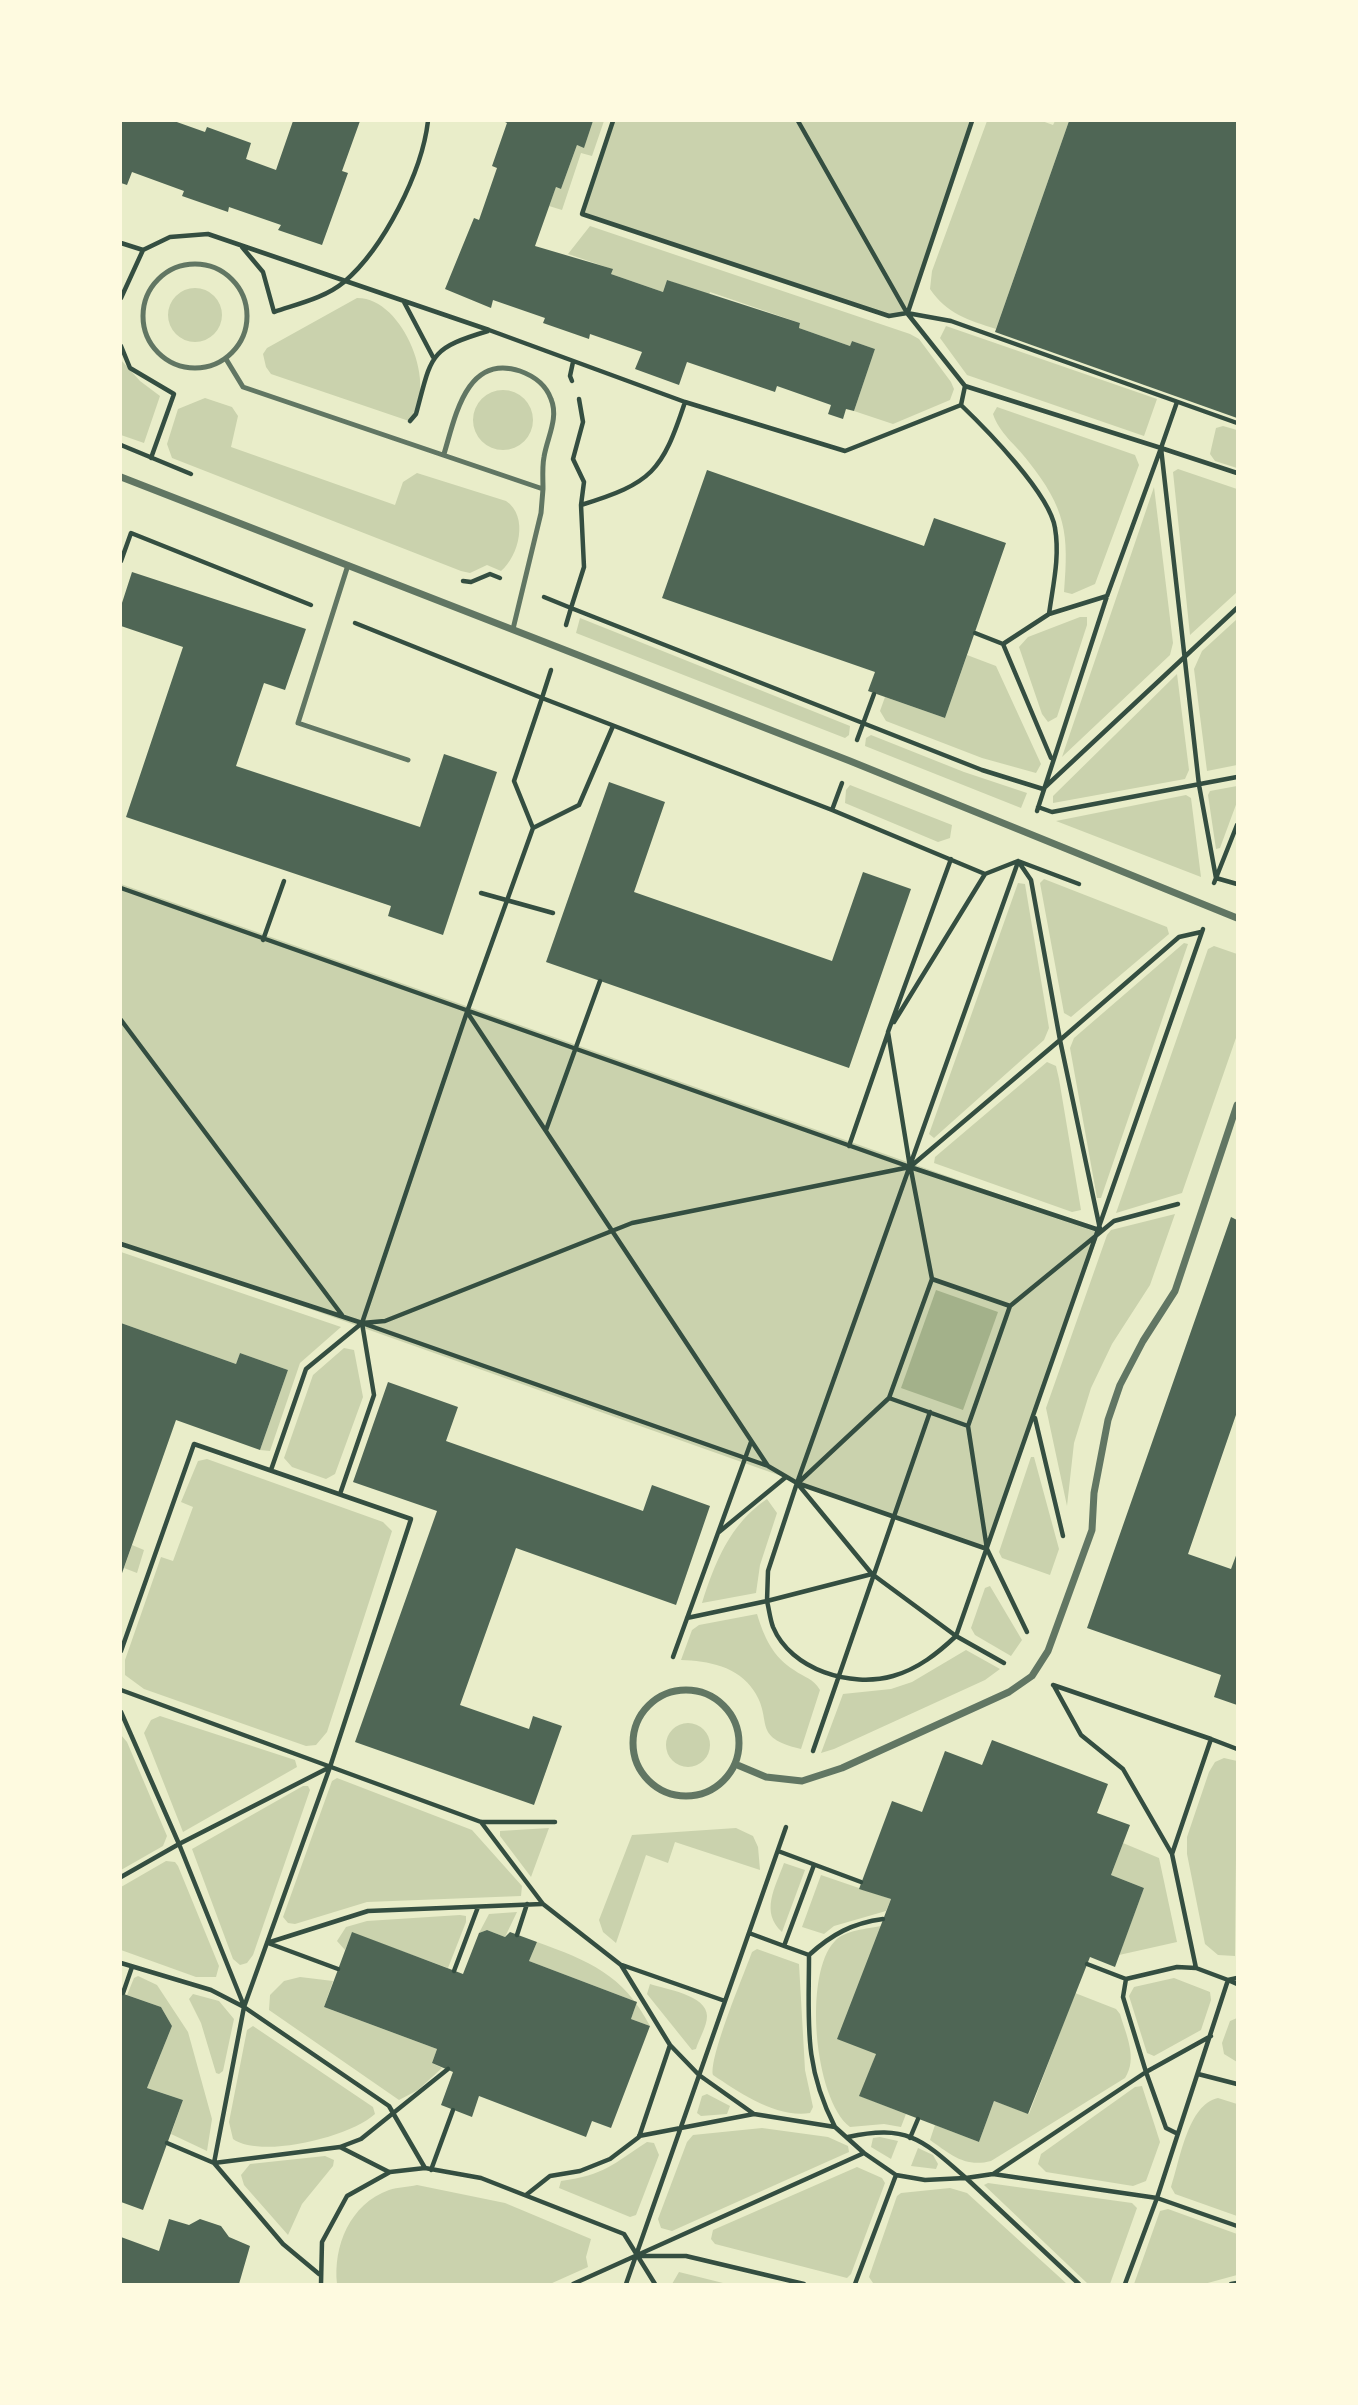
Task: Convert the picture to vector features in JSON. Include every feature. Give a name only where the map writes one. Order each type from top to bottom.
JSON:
[{"type":"street","points":[[121,477],[513,629],[1237,918]]},
{"type":"street","points":[[735,1764],[766,1777],[802,1781],[842,1768],[1009,1692],[1032,1676],[1048,1651],[1092,1530],[1094,1493],[1108,1420],[1138,1352],[1175,1291],[1237,1105]]},
{"type":"street","points":[[692,1690],[708,1694],[732,1716],[738,1731],[739,1748],[735,1764],[726,1778],[714,1789],[698,1796],[681,1797],[665,1793],[651,1784],[640,1772],[634,1758],[635,1727],[641,1713],[660,1696],[692,1690]]},
{"type":"lane","points":[[191,263],[208,264],[224,271],[237,282],[244,298],[247,323],[238,346],[226,359],[195,368],[173,362],[154,348],[146,335],[144,303],[160,276],[175,267],[191,263]]},
{"type":"lane","points":[[226,359],[243,387],[543,489]]},
{"type":"lane","points":[[444,454],[467,386],[489,370],[504,367],[527,374],[540,382],[552,400],[554,420],[543,461],[541,513],[513,629]]},
{"type":"lane","points":[[348,565],[298,723],[408,760]]},
{"type":"path","points":[[240,245],[263,272],[274,312],[308,300],[345,281],[385,231],[403,201],[428,121]]},
{"type":"path","points":[[614,121],[582,214],[889,316],[907,313],[951,321],[1237,423]]},
{"type":"path","points":[[798,121],[907,313],[965,386],[1237,473]]},
{"type":"path","points":[[907,313],[972,121]]},
{"type":"path","points":[[121,298],[143,250],[170,237],[208,234],[489,330],[685,402],[845,451],[961,405]]},
{"type":"path","points":[[121,243],[143,250]]},
{"type":"path","points":[[404,301],[433,358]]},
{"type":"path","points":[[397,417],[409,421],[416,414],[433,358],[451,342],[489,330]]},
{"type":"path","points":[[121,346],[131,368],[174,394],[151,458]]},
{"type":"path","points":[[571,608],[584,567],[581,505],[584,482],[573,459],[583,422],[577,392],[570,376],[573,362]]},
{"type":"path","points":[[961,405],[965,386]]},
{"type":"path","points":[[581,505],[624,492],[652,471],[670,449],[685,402]]},
{"type":"path","points":[[1177,402],[1107,596],[1038,807],[1052,812],[1237,777]]},
{"type":"path","points":[[961,405],[1018,466],[1055,524],[1058,556],[1049,614]]},
{"type":"path","points":[[121,445],[202,479]]},
{"type":"path","points":[[1161,448],[1199,785],[1216,878]]},
{"type":"path","points":[[121,561],[131,533],[542,698],[832,810],[985,874]]},
{"type":"path","points":[[456,580],[471,582],[490,574],[863,724],[982,770],[1043,789]]},
{"type":"path","points":[[1003,643],[1049,614],[1107,596]]},
{"type":"path","points":[[1043,789],[1237,608]]},
{"type":"path","points":[[975,633],[1003,643],[1052,759]]},
{"type":"path","points":[[856,744],[874,694]]},
{"type":"path","points":[[340,1494],[374,1395],[362,1323],[467,1012],[533,828],[514,781],[542,698]]},
{"type":"path","points":[[533,828],[579,805],[613,726]]},
{"type":"path","points":[[832,810],[842,782]]},
{"type":"path","points":[[1216,878],[1237,825]]},
{"type":"path","points":[[849,1146],[951,859]]},
{"type":"path","points":[[797,1483],[889,1398],[932,1279],[888,1032],[985,874],[1018,861]]},
{"type":"path","points":[[1018,861],[1031,880],[1059,1040],[1100,1230]]},
{"type":"path","points":[[271,1470],[306,1369],[362,1323],[384,1321],[612,1229],[860,1175],[910,1167],[1179,937],[1203,931],[956,1636],[931,1658],[893,1676],[865,1680],[837,1677],[811,1666],[787,1649],[773,1628],[767,1601],[768,1571],[797,1483],[910,1167],[1018,861]]},
{"type":"path","points":[[1216,878],[1237,884]]},
{"type":"path","points":[[263,940],[284,881]]},
{"type":"path","points":[[121,888],[849,1146],[1100,1230]]},
{"type":"path","points":[[481,893],[553,913]]},
{"type":"path","points":[[545,1131],[600,981]]},
{"type":"path","points":[[467,1012],[768,1466]]},
{"type":"path","points":[[121,1020],[343,1316]]},
{"type":"path","points":[[1027,1632],[987,1549],[968,1426],[1010,1306],[1114,1221],[1179,1203]]},
{"type":"path","points":[[121,1244],[343,1316],[768,1466],[797,1483],[987,1549]]},
{"type":"path","points":[[932,1279],[1010,1306]]},
{"type":"path","points":[[889,1398],[968,1426]]},
{"type":"path","points":[[813,1751],[930,1412]]},
{"type":"path","points":[[1034,1416],[1063,1536]]},
{"type":"path","points":[[673,1657],[751,1442]]},
{"type":"path","points":[[121,1651],[194,1444],[411,1519],[330,1766],[244,2007],[214,2163]]},
{"type":"path","points":[[718,1533],[786,1477]]},
{"type":"path","points":[[797,1483],[872,1574],[956,1636],[1004,1664]]},
{"type":"path","points":[[687,1618],[872,1574]]},
{"type":"path","points":[[1196,1968],[1172,1854],[1123,1769],[1081,1735],[1053,1685],[1237,1749]]},
{"type":"path","points":[[121,1690],[481,1822],[555,1822]]},
{"type":"path","points":[[121,1713],[179,1844],[244,2007]]},
{"type":"path","points":[[1172,1854],[1211,1740]]},
{"type":"path","points":[[121,1877],[330,1766]]},
{"type":"path","points":[[481,1822],[543,1903],[621,1965],[725,2001]]},
{"type":"path","points":[[626,2284],[786,1827]]},
{"type":"path","points":[[778,1852],[861,1882]]},
{"type":"path","points":[[784,1946],[814,1865]]},
{"type":"path","points":[[267,1943],[368,1911],[543,1903]]},
{"type":"path","points":[[517,1934],[527,1904]]},
{"type":"path","points":[[454,1970],[478,1907]]},
{"type":"path","points":[[883,1919],[846,1928],[829,1937],[809,1955],[811,2065],[820,2097],[835,2127],[864,2153],[897,2175],[925,2180],[993,2174],[1157,2198],[1237,2226]]},
{"type":"path","points":[[748,1933],[809,1955]]},
{"type":"path","points":[[267,1943],[338,1969]]},
{"type":"path","points":[[121,1963],[211,1990],[244,2007],[389,2106],[428,2169]]},
{"type":"path","points":[[1087,1964],[1126,1979],[1177,1966],[1196,1968],[1237,1984]]},
{"type":"path","points":[[621,1965],[670,2045],[699,2075],[754,2114]]},
{"type":"path","points":[[123,1993],[132,1967]]},
{"type":"path","points":[[1228,1980],[1237,1978]]},
{"type":"path","points":[[1126,1979],[1123,1997],[1146,2072],[1166,2128],[1176,2133]]},
{"type":"path","points":[[1125,2284],[1157,2198],[1228,1980]]},
{"type":"path","points":[[993,2174],[1146,2072],[1211,2036]]},
{"type":"path","points":[[639,2137],[670,2045]]},
{"type":"path","points":[[214,2163],[340,2147],[361,2139],[448,2069]]},
{"type":"path","points":[[1198,2074],[1237,2084]]},
{"type":"path","points":[[428,2169],[453,2110]]},
{"type":"path","points":[[526,2195],[550,2176],[580,2171],[610,2159],[639,2137],[683,2127],[754,2114],[835,2127]]},
{"type":"path","points":[[911,2138],[918,2119]]},
{"type":"path","points":[[848,2137],[883,2130],[911,2138],[936,2151],[1079,2284]]},
{"type":"path","points":[[167,2143],[214,2163],[283,2244],[319,2274]]},
{"type":"path","points":[[340,2147],[390,2172]]},
{"type":"path","points":[[573,2284],[864,2153]]},
{"type":"path","points":[[321,2284],[321,2242],[347,2196],[390,2172],[428,2169],[481,2178],[624,2234],[655,2284]]},
{"type":"path","points":[[855,2284],[897,2175]]},
{"type":"path","points":[[636,2256],[686,2256],[804,2284]]},
{"type":"path","points":[[1231,2284],[1237,2283]]},
{"type":"shaded area","points":[[593,121],[604,121],[592,156],[581,153],[562,210],[549,206],[556,187],[561,189],[577,145],[584,147]]},
{"type":"shaded area","points":[[613,121],[972,121],[907,313],[889,316],[582,214]]},
{"type":"shaded area","points":[[987,121],[1042,121],[1053,125],[1055,121],[1069,121],[996,329],[951,310],[930,289],[932,271]]},
{"type":"shaded area","points":[[590,226],[910,334],[919,339],[951,382],[954,389],[950,400],[893,424],[854,411],[875,349],[852,341],[850,346],[799,328],[800,323],[710,292],[709,295],[667,280],[663,292],[611,274],[612,269],[568,254]]},
{"type":"shaded area","points":[[195,288],[214,296],[222,315],[214,334],[195,342],[176,334],[168,315],[176,296]]},
{"type":"shaded area","points":[[357,298],[374,302],[389,312],[412,347],[420,388],[418,406],[409,421],[271,374],[266,367],[263,354],[267,348]]},
{"type":"shaded area","points":[[946,326],[1157,399],[1144,436],[967,375],[940,338]]},
{"type":"shaded area","points":[[121,360],[140,381],[160,396],[144,443],[121,435]]},
{"type":"shaded area","points":[[503,390],[520,395],[528,403],[533,420],[528,437],[520,445],[503,450],[486,445],[478,437],[473,420],[478,403],[486,395]]},
{"type":"shaded area","points":[[205,398],[232,407],[238,416],[231,447],[395,505],[403,482],[417,473],[506,501],[513,508],[519,526],[513,556],[501,571],[487,565],[470,573],[461,571],[172,458],[167,444],[178,409]]},
{"type":"shaded area","points":[[997,407],[1135,455],[1139,465],[1095,584],[1072,594],[1064,592],[1065,537],[1057,508],[1041,478],[999,427],[993,414]]},
{"type":"shaded area","points":[[1223,426],[1237,430],[1237,468],[1215,461],[1210,454],[1216,428]]},
{"type":"shaded area","points":[[1178,469],[1237,489],[1237,592],[1190,635],[1173,472]]},
{"type":"shaded area","points":[[1154,487],[1173,643],[1170,655],[1062,757]]},
{"type":"shaded area","points":[[1080,617],[1087,617],[1087,625],[1057,717],[1048,722],[1042,714],[1019,647],[1028,637]]},
{"type":"shaded area","points":[[580,618],[850,726],[849,735],[845,738],[576,633]]},
{"type":"shaded area","points":[[1237,619],[1237,765],[1207,771],[1194,669],[1202,651]]},
{"type":"shaded area","points":[[967,655],[996,666],[1041,764],[1036,773],[982,758],[886,721],[880,711],[885,697],[945,718]]},
{"type":"shaded area","points":[[1177,674],[1189,770],[1185,779],[1053,803],[1053,796]]},
{"type":"shaded area","points":[[871,735],[964,772],[1027,793],[1021,808],[865,746],[866,738]]},
{"type":"shaded area","points":[[850,785],[952,825],[950,838],[938,842],[845,803],[846,790]]},
{"type":"shaded area","points":[[1237,786],[1237,802],[1220,848],[1216,849],[1208,795],[1210,791]]},
{"type":"shaded area","points":[[1186,795],[1191,798],[1201,877],[1056,821]]},
{"type":"shaded area","points":[[1044,879],[1167,927],[1169,934],[1071,1017],[1064,1013],[1040,883]]},
{"type":"shaded area","points":[[1018,883],[1025,884],[1049,1028],[1044,1040],[934,1138],[929,1134]]},
{"type":"shaded area","points":[[121,884],[1100,1230],[987,1549],[121,1242]]},
{"type":"shaded area","points":[[1184,943],[1188,944],[1101,1198],[1097,1198],[1070,1048],[1074,1038]]},
{"type":"shaded area","points":[[1214,946],[1237,954],[1237,1035],[1182,1193],[1116,1213],[1208,949]]},
{"type":"shaded area","points":[[1047,1062],[1056,1066],[1059,1079],[1081,1210],[1072,1212],[934,1163],[935,1157]]},
{"type":"shaded area","points":[[1175,1214],[1150,1285],[1112,1344],[1091,1388],[1074,1443],[1067,1506],[1046,1408],[1107,1235],[1111,1230]]},
{"type":"shaded area","points":[[121,1252],[341,1327],[300,1363],[270,1451],[260,1450],[288,1370],[240,1353],[236,1364],[121,1323]]},
{"type":"shaded area","points":[[936,1290],[998,1312],[963,1410],[901,1388]]},
{"type":"shaded area","points":[[344,1348],[354,1350],[363,1397],[335,1474],[326,1479],[292,1467],[284,1458],[313,1375]]},
{"type":"shaded area","points":[[1031,1457],[1034,1457],[1059,1549],[1050,1575],[1002,1558],[999,1552]]},
{"type":"shaded area","points":[[207,1459],[383,1522],[392,1531],[327,1732],[316,1745],[306,1746],[144,1689],[125,1675],[125,1660],[161,1557],[173,1561],[193,1507],[181,1502],[198,1461]]},
{"type":"shaded area","points":[[767,1499],[777,1513],[760,1565],[756,1593],[702,1603],[712,1573],[734,1532],[754,1509]]},
{"type":"shaded area","points":[[132,1545],[144,1550],[137,1573],[124,1568]]},
{"type":"shaded area","points":[[990,1586],[1022,1640],[1011,1656],[975,1635],[971,1628],[985,1588]]},
{"type":"shaded area","points":[[757,1614],[775,1653],[787,1665],[815,1683],[820,1690],[801,1749],[775,1739],[769,1733],[760,1702],[740,1676],[722,1666],[681,1660],[692,1630],[699,1625]]},
{"type":"shaded area","points":[[966,1650],[1000,1669],[985,1680],[821,1753],[843,1694],[891,1689],[912,1682]]},
{"type":"shaded area","points":[[160,1716],[295,1760],[297,1767],[183,1832],[144,1733],[151,1720]]},
{"type":"shaded area","points":[[688,1723],[697,1724],[704,1729],[709,1736],[709,1754],[704,1761],[697,1766],[688,1767],[679,1766],[672,1761],[667,1754],[666,1745],[667,1736],[672,1729],[679,1724]]},
{"type":"shaded area","points":[[121,1735],[127,1742],[167,1836],[163,1846],[121,1870]]},
{"type":"shaded area","points":[[1224,1758],[1237,1761],[1235,1956],[1218,1955],[1205,1944],[1187,1854],[1187,1837],[1209,1772],[1215,1762]]},
{"type":"shaded area","points":[[337,1778],[472,1830],[522,1886],[521,1896],[367,1902],[295,1924],[288,1923],[283,1917],[332,1781]]},
{"type":"shaded area","points":[[303,1786],[308,1786],[310,1790],[253,1955],[247,1963],[240,1965],[233,1959],[192,1849]]},
{"type":"shaded area","points":[[549,1828],[531,1877],[500,1836],[500,1831]]},
{"type":"shaded area","points":[[736,1828],[753,1836],[758,1847],[760,1870],[675,1842],[668,1863],[646,1855],[616,1943],[603,1932],[599,1920],[632,1835]]},
{"type":"shaded area","points":[[1123,1843],[1159,1858],[1177,1942],[1119,1955],[1144,1888],[1111,1875]]},
{"type":"shaded area","points":[[166,1861],[175,1862],[178,1866],[219,1966],[216,1977],[196,1977],[121,1950],[121,1887]]},
{"type":"shaded area","points":[[784,1863],[805,1870],[782,1932],[772,1916],[771,1899]]},
{"type":"shaded area","points":[[821,1875],[891,1899],[886,1911],[834,1926],[824,1934],[802,1927]]},
{"type":"shaded area","points":[[517,1912],[505,1937],[487,1930],[479,1933],[489,1914]]},
{"type":"shaded area","points":[[466,1916],[466,1922],[448,1968],[352,1933],[345,1950],[337,1941],[346,1927],[367,1921]]},
{"type":"shaded area","points":[[881,1926],[876,2054],[860,2096],[906,2114],[901,2127],[884,2124],[850,2127],[838,2112],[828,2091],[821,2064],[816,2007],[819,1980],[825,1957],[839,1937]]},
{"type":"shaded area","points":[[537,1942],[573,1956],[603,1972],[634,2001],[529,1961]]},
{"type":"shaded area","points":[[757,1949],[799,1964],[805,2070],[813,2107],[810,2113],[797,2114],[771,2108],[713,2075],[716,2051],[728,2015],[752,1952]]},
{"type":"shaded area","points":[[138,1976],[157,1985],[188,2032],[212,2119],[207,2151],[171,2134],[183,2100],[147,2088],[172,2026],[161,2007],[127,1995],[134,1978]]},
{"type":"shaded area","points":[[300,1977],[333,1981],[324,2007],[437,2049],[432,2063],[442,2068],[418,2090],[399,2100],[269,2010],[270,1995],[284,1981]]},
{"type":"shaded area","points":[[1174,1978],[1210,1992],[1211,2000],[1201,2030],[1154,2056],[1147,2053],[1129,1996],[1134,1987]]},
{"type":"shaded area","points":[[650,1984],[693,1998],[705,2009],[707,2020],[696,2049],[692,2050],[647,1994]]},
{"type":"shaded area","points":[[1075,1993],[1116,2009],[1120,2014],[1131,2054],[1131,2063],[1125,2078],[991,2161],[966,2161],[951,2155],[930,2140],[935,2125],[979,2142],[994,2101],[1029,2114]]},
{"type":"shaded area","points":[[193,1994],[219,2001],[234,2019],[223,2071],[219,2074],[216,2073],[201,2023],[189,1999]]},
{"type":"shaded area","points":[[636,2004],[640,2008],[650,2026],[631,2019]]},
{"type":"shaded area","points":[[1237,2018],[1237,2062],[1224,2054],[1222,2043],[1230,2021]]},
{"type":"shaded area","points":[[253,2026],[373,2107],[375,2114],[346,2130],[305,2143],[263,2147],[246,2145],[233,2139],[229,2122],[247,2030]]},
{"type":"shaded area","points":[[1142,2086],[1160,2142],[1146,2181],[1133,2186],[1046,2172],[1038,2164],[1041,2154],[1135,2087]]},
{"type":"shaded area","points":[[707,2094],[730,2106],[727,2114],[701,2116],[697,2113],[702,2096]]},
{"type":"shaded area","points":[[1218,2098],[1237,2104],[1237,2216],[1175,2194],[1171,2187],[1192,2122],[1208,2102]]},
{"type":"shaded area","points":[[762,2128],[828,2137],[848,2146],[849,2152],[672,2231],[661,2228],[658,2219],[687,2142],[693,2135]]},
{"type":"shaded area","points":[[873,2138],[898,2141],[891,2159],[871,2147]]},
{"type":"shaded area","points":[[647,2142],[654,2143],[659,2155],[636,2215],[630,2217],[559,2188],[561,2181],[599,2172]]},
{"type":"shaded area","points":[[918,2148],[933,2155],[938,2164],[936,2169],[911,2166]]},
{"type":"shaded area","points":[[325,2156],[334,2160],[333,2166],[302,2204],[288,2235],[244,2185],[241,2175],[250,2164]]},
{"type":"shaded area","points":[[857,2167],[882,2178],[885,2183],[851,2274],[847,2278],[715,2244],[711,2239],[713,2230]]},
{"type":"shaded area","points":[[988,2183],[1132,2203],[1137,2208],[1110,2284],[1088,2284],[984,2185]]},
{"type":"shaded area","points":[[417,2185],[505,2203],[591,2239],[586,2257],[588,2267],[550,2284],[337,2284],[336,2270],[341,2241],[354,2216],[375,2196],[392,2189]]},
{"type":"shaded area","points":[[950,2188],[967,2193],[1067,2284],[873,2283],[869,2277],[897,2196],[901,2193]]},
{"type":"shaded area","points":[[1168,2209],[1237,2234],[1237,2275],[1204,2284],[1134,2284],[1160,2211]]},
{"type":"shaded area","points":[[679,2272],[727,2284],[672,2284]]},
{"type":"building","points":[[121,121],[174,121],[205,132],[207,127],[251,143],[246,159],[276,170],[293,121],[360,121],[342,171],[348,173],[322,245],[278,230],[281,225],[229,207],[228,212],[182,196],[184,191],[132,172],[127,185],[121,183]]},
{"type":"building","points":[[503,121],[593,121],[584,148],[577,145],[561,189],[556,187],[535,246],[613,269],[611,274],[663,292],[667,280],[800,323],[799,328],[850,346],[852,341],[875,349],[854,411],[846,409],[843,419],[828,414],[831,405],[777,386],[775,392],[687,362],[679,385],[635,369],[642,352],[590,334],[589,339],[543,323],[545,318],[493,300],[491,308],[445,289],[474,218],[479,220],[497,168],[492,166],[507,123]]},
{"type":"building","points":[[1069,121],[1237,121],[1237,418],[995,332]]},
{"type":"building","points":[[707,470],[924,546],[934,518],[1006,543],[945,718],[868,691],[875,672],[662,598]]},
{"type":"building","points":[[132,572],[306,629],[285,690],[264,683],[236,766],[420,827],[444,754],[497,772],[443,935],[388,916],[391,906],[126,817],[183,647],[121,626],[121,606]]},
{"type":"building","points":[[609,782],[665,802],[634,892],[832,961],[863,872],[911,889],[849,1068],[546,962]]},
{"type":"building","points":[[1231,1217],[1237,1220],[1237,1412],[1188,1554],[1231,1569],[1237,1553],[1237,1705],[1214,1697],[1221,1675],[1087,1628]]},
{"type":"building","points":[[121,1323],[236,1364],[240,1353],[288,1370],[260,1450],[176,1420],[121,1576]]},
{"type":"building","points":[[388,1382],[458,1407],[446,1441],[643,1511],[652,1485],[710,1506],[676,1605],[516,1548],[460,1705],[529,1729],[533,1716],[562,1726],[534,1805],[355,1742],[437,1511],[353,1482]]},
{"type":"building","points":[[992,1740],[1108,1784],[1097,1813],[1130,1825],[1111,1875],[1144,1888],[1115,1967],[1090,1957],[1028,2114],[994,2101],[979,2142],[859,2096],[876,2054],[837,2039],[891,1899],[859,1889],[892,1801],[922,1812],[945,1751],[982,1765]]},
{"type":"building","points":[[487,1930],[505,1937],[510,1932],[537,1942],[529,1961],[637,2002],[631,2019],[650,2026],[611,2128],[592,2121],[586,2137],[479,2096],[472,2117],[441,2105],[453,2072],[432,2063],[437,2049],[324,2007],[352,1932],[463,1974],[479,1933]]},
{"type":"building","points":[[121,1993],[161,2007],[172,2026],[147,2088],[183,2100],[143,2210],[121,2202]]},
{"type":"building","points":[[169,2219],[189,2225],[200,2219],[221,2226],[229,2237],[250,2246],[239,2284],[121,2284],[121,2237],[159,2251]]}]
